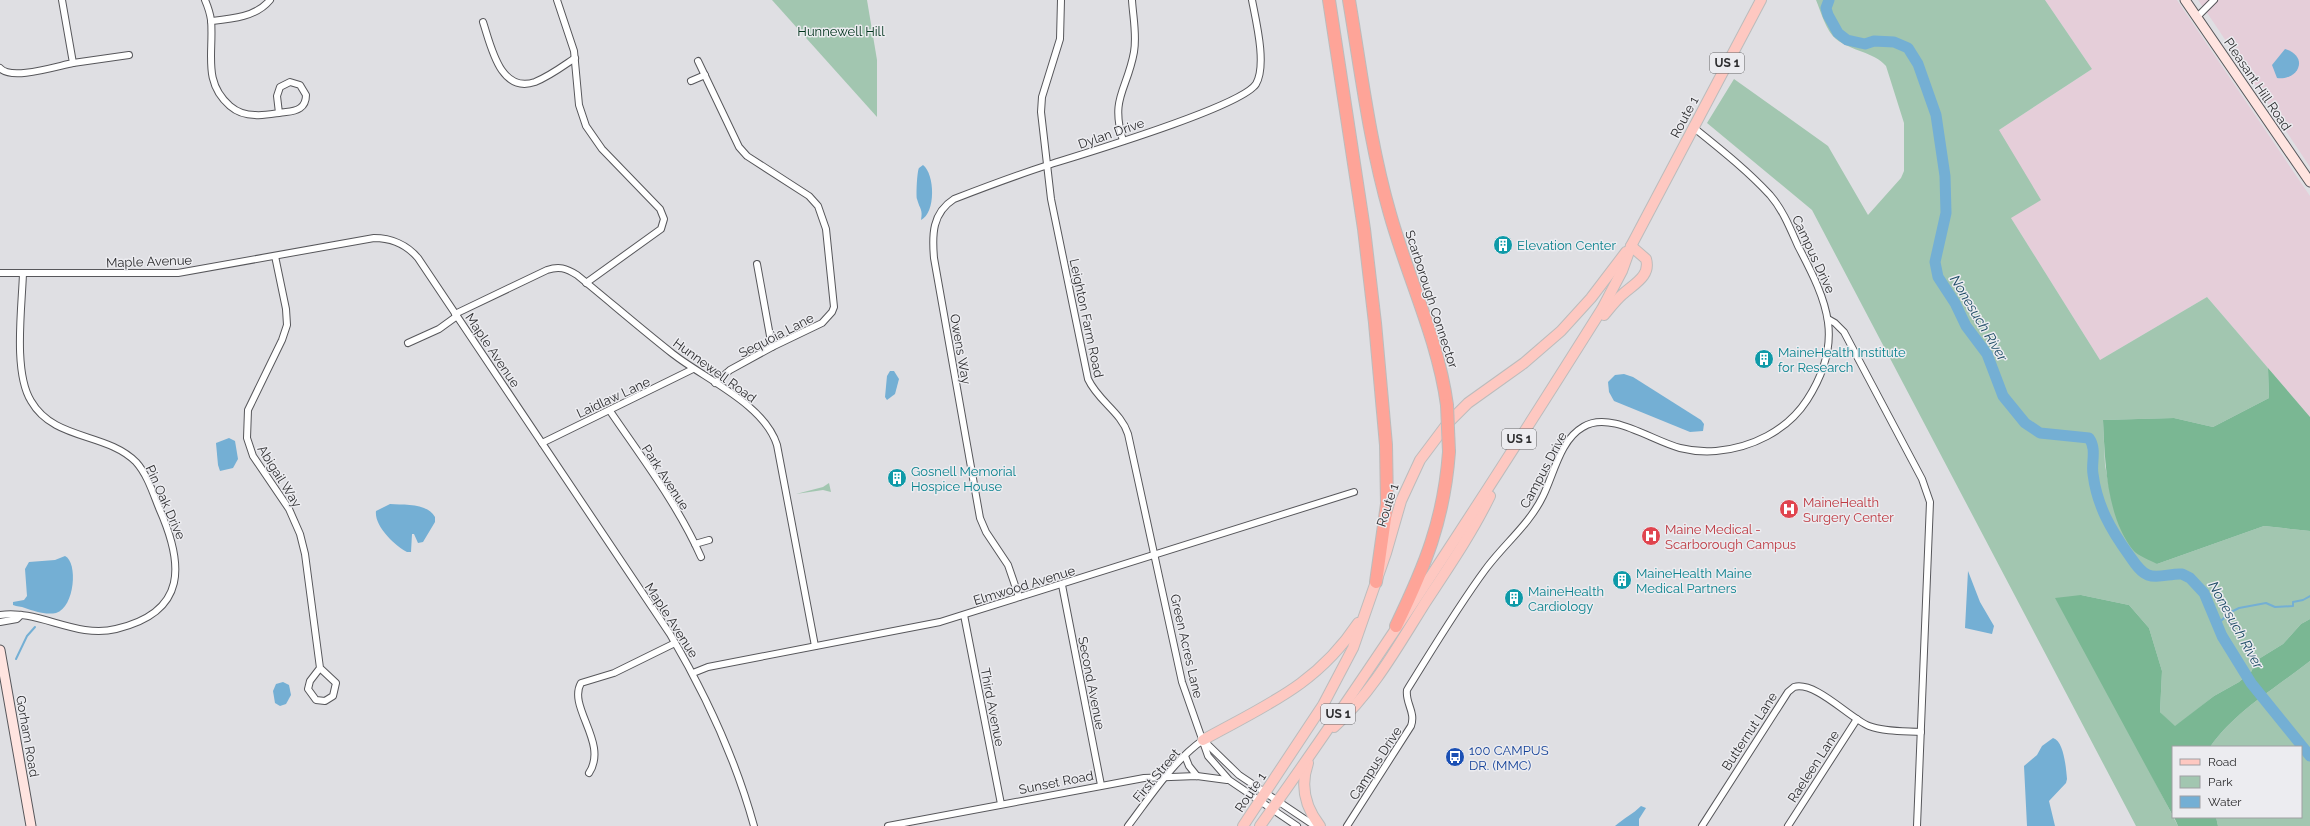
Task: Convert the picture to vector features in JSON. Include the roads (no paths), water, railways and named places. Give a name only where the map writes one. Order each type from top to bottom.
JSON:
[{"type":"highway","points":[[1330,0],[1365,237],[1375,323],[1386,445],[1387,504],[1376,582]]},
{"type":"highway","name":"Scarborough Connector","points":[[1349,0],[1370,124],[1383,189],[1404,261],[1434,344],[1447,405],[1449,452],[1444,496],[1436,533],[1425,565],[1396,626]]},
{"type":"main road","name":"Route 1","points":[[1260,826],[1311,755],[1396,626],[1452,545],[1584,338],[1616,285],[1631,246],[1693,126],[1761,0]]},
{"type":"main road","name":"Route 1","points":[[1243,826],[1340,675],[1353,648],[1370,604],[1407,484],[1428,448],[1447,424],[1468,403],[1524,363],[1561,331],[1591,298],[1631,246]]},
{"type":"main road","points":[[1584,338],[1616,300],[1644,275],[1647,265],[1646,259],[1631,246]]},
{"type":"main road","points":[[1322,738],[1353,709],[1376,678],[1470,533],[1514,447]]},
{"type":"main road","points":[[1203,740],[1286,694],[1318,672],[1346,641],[1370,604]]},
{"type":"main road","points":[[1311,755],[1305,776],[1305,795],[1312,815],[1320,826]]},
{"type":"street","points":[[62,0],[73,63]]},
{"type":"street","points":[[205,0],[211,21],[211,72],[215,86],[222,98],[234,109],[247,114],[279,113],[298,110],[304,105],[306,95],[300,85],[288,82],[280,87],[277,96],[279,113]]},
{"type":"street","points":[[211,21],[252,13],[263,8],[270,0]]},
{"type":"street","points":[[557,0],[575,58],[579,105],[586,126],[602,149],[660,209],[664,219],[661,229],[586,283]]},
{"type":"street","points":[[1047,166],[1041,104],[1060,39],[1061,0]]},
{"type":"street","points":[[1124,141],[1118,111],[1122,88],[1134,51],[1132,0]]},
{"type":"street","name":"Dylan Drive","points":[[1047,166],[1124,141],[1231,102],[1253,87],[1258,79],[1260,59],[1252,0]]},
{"type":"street","name":"Pleasant Hill Road","points":[[2185,0],[2310,182]]},
{"type":"street","points":[[2197,17],[2214,0]]},
{"type":"street","points":[[483,22],[500,69],[516,82],[529,84],[536,82],[575,58]]},
{"type":"street","points":[[0,68],[6,72],[17,74],[73,63],[129,55]]},
{"type":"street","name":"Sequoia Lane","points":[[698,62],[739,147],[747,156],[814,200],[824,221],[834,299],[832,312],[817,327],[772,347],[730,370],[715,383]]},
{"type":"street","points":[[691,81],[705,75]]},
{"type":"street","name":"Campus Drive","points":[[1347,826],[1410,729],[1413,716],[1407,697],[1407,690],[1484,572],[1530,517],[1571,437],[1590,424],[1606,422],[1623,426],[1669,445],[1693,451],[1732,449],[1757,441],[1787,422],[1811,394],[1821,375],[1827,351],[1828,319],[1819,287],[1776,204],[1729,157],[1693,126]]},
{"type":"street","name":"Leighton Farm Road","points":[[1047,166],[1052,208],[1088,379],[1098,395],[1122,421],[1127,430],[1155,556]]},
{"type":"street","name":"Owens Way","points":[[1019,597],[1008,565],[986,532],[980,518],[934,258],[932,236],[937,217],[949,202],[1047,166]]},
{"type":"street","name":"Maple Avenue","points":[[0,273],[178,273],[360,239],[380,238],[400,244],[414,253],[675,643],[693,673],[721,730],[736,769],[754,826]]},
{"type":"street","name":"Abigail Way","points":[[275,256],[286,309],[287,325],[282,340],[248,410],[247,438],[253,456],[289,509],[300,534],[305,554],[320,668]]},
{"type":"street","points":[[757,264],[772,347]]},
{"type":"street","name":"Hunnewell Road","points":[[408,343],[439,329],[456,315],[556,268],[570,271],[693,369],[750,407],[765,425],[775,441],[815,646]]},
{"type":"street","name":"Pin Oak Drive","points":[[0,615],[13,613],[83,630],[108,631],[122,628],[153,613],[164,605],[173,588],[176,566],[171,534],[145,475],[137,463],[121,451],[53,424],[43,417],[27,394],[21,361],[23,273]]},
{"type":"street","points":[[1828,319],[1833,321],[1844,332],[1922,479],[1928,496],[1930,513],[1917,826]]},
{"type":"street","name":"Laidlaw Lane","points":[[542,443],[693,369]]},
{"type":"street","name":"Park Avenue","points":[[610,411],[652,475],[695,544],[701,557]]},
{"type":"street","name":"Elmwood Avenue","points":[[693,673],[708,667],[927,625],[964,615],[1354,492]]},
{"type":"street","points":[[695,544],[709,540]]},
{"type":"street","name":"Green Acres Lane","points":[[1155,556],[1182,682],[1211,761],[1229,780],[1263,797],[1275,805]]},
{"type":"street","name":"Second Avenue","points":[[1062,585],[1100,785]]},
{"type":"street","name":"Third Avenue","points":[[964,615],[1001,804]]},
{"type":"street","points":[[0,622],[17,619],[21,616]]},
{"type":"street","points":[[589,773],[594,764],[595,751],[581,707],[579,689],[581,683],[614,673],[675,643]]},
{"type":"street","name":"Gorham Road","points":[[0,650],[31,826]]},
{"type":"street","points":[[320,668],[336,683],[335,692],[325,701],[312,697],[308,689],[310,680],[320,668]]},
{"type":"street","name":"Butternut Lane","points":[[1702,826],[1790,688],[1800,686],[1810,688],[1857,719],[1875,728],[1921,732]]},
{"type":"street","name":"Raeleen Lane","points":[[1788,826],[1857,719]]},
{"type":"street","name":"Green Acres Lane","points":[[1203,740],[1263,797],[1275,805]]},
{"type":"street","name":"First Street","points":[[1128,826],[1167,776],[1185,756],[1203,740]]},
{"type":"street","points":[[1185,756],[1189,766],[1197,776]]},
{"type":"street","name":"Sunset Road","points":[[888,826],[1100,785],[1167,776],[1197,776],[1229,780]]},
{"type":"street","points":[[1275,805],[1297,826]]},
{"type":"street","points":[[1275,805],[1315,826]]},
{"type":"water","points":[[2285,49],[2297,57],[2299,62],[2298,68],[2291,76],[2277,78],[2272,65]]},
{"type":"water","points":[[923,165],[930,176],[932,193],[929,210],[926,216],[921,220],[922,216],[917,199],[917,178],[918,170]]},
{"type":"water","points":[[890,371],[894,371],[899,379],[895,394],[887,400],[885,397],[887,376]]},
{"type":"water","points":[[1624,374],[1633,377],[1701,420],[1704,424],[1703,431],[1690,432],[1614,401],[1609,392],[1608,382],[1615,375]]},
{"type":"water","points":[[229,438],[235,441],[238,459],[233,468],[220,471],[216,443]]},
{"type":"water","points":[[390,504],[421,507],[427,509],[435,517],[435,522],[423,542],[418,543],[414,534],[412,534],[411,552],[407,552],[402,549],[391,540],[378,523],[376,511]]},
{"type":"water","points":[[65,556],[69,560],[72,567],[73,575],[71,594],[62,609],[56,613],[48,613],[13,605],[13,602],[24,600],[27,596],[25,569],[29,562],[55,560]]},
{"type":"water","points":[[1968,571],[1980,602],[1994,626],[1992,634],[1965,628]]},
{"type":"water","points":[[283,682],[289,685],[291,695],[286,704],[280,706],[275,703],[273,691],[276,684]]},
{"type":"water","points":[[2053,738],[2057,740],[2062,749],[2067,779],[2066,783],[2049,801],[2055,826],[2027,826],[2024,766],[2037,755],[2042,746]]},
{"type":"water","points":[[1641,806],[1646,808],[1639,819],[1639,826],[1615,826],[1635,811]]},
{"type":"waterway","name":"Nonesuch River","points":[[1829,0],[1826,8],[1828,15],[1838,33],[1847,40],[1865,44],[1874,41],[1894,42],[1908,48],[1918,64],[1936,115],[1945,176],[1946,213],[1935,262],[1938,277],[1955,303],[1966,326],[1987,354],[2003,396],[2025,423],[2040,433],[2089,438],[2093,447],[2093,474],[2101,507],[2122,546],[2145,574],[2152,576],[2182,574],[2190,578],[2204,593],[2222,636],[2251,683],[2302,746]]},
{"type":"waterway","points":[[2217,625],[2229,613],[2239,608],[2266,603],[2275,607],[2293,606],[2293,602],[2303,600],[2310,596]]},
{"type":"waterway","points":[[16,659],[27,636],[35,627]]},
{"type":"waterway","name":"Nonesuch River","points":[[2302,746],[2310,756]]},
{"type":"place","name":"Elevation Center","points":[[1503,245]]},
{"type":"place","name":"MaineHealth Institute for Research","points":[[1764,359]]},
{"type":"place","name":"Gosnell Memorial Hospice House","points":[[897,478]]},
{"type":"place","name":"MaineHealth Surgery Center","points":[[1789,509]]},
{"type":"place","name":"Maine Medical - Scarborough Campus","points":[[1651,536]]},
{"type":"place","name":"MaineHealth Maine Medical Partners","points":[[1622,580]]},
{"type":"place","name":"MaineHealth Cardiology","points":[[1514,598]]},
{"type":"place","name":"100 CAMPUS DR. (MMC)","points":[[1455,757]]},
{"type":"park label","name":"Hunnewell Hill","points":[[841,31]]}]
